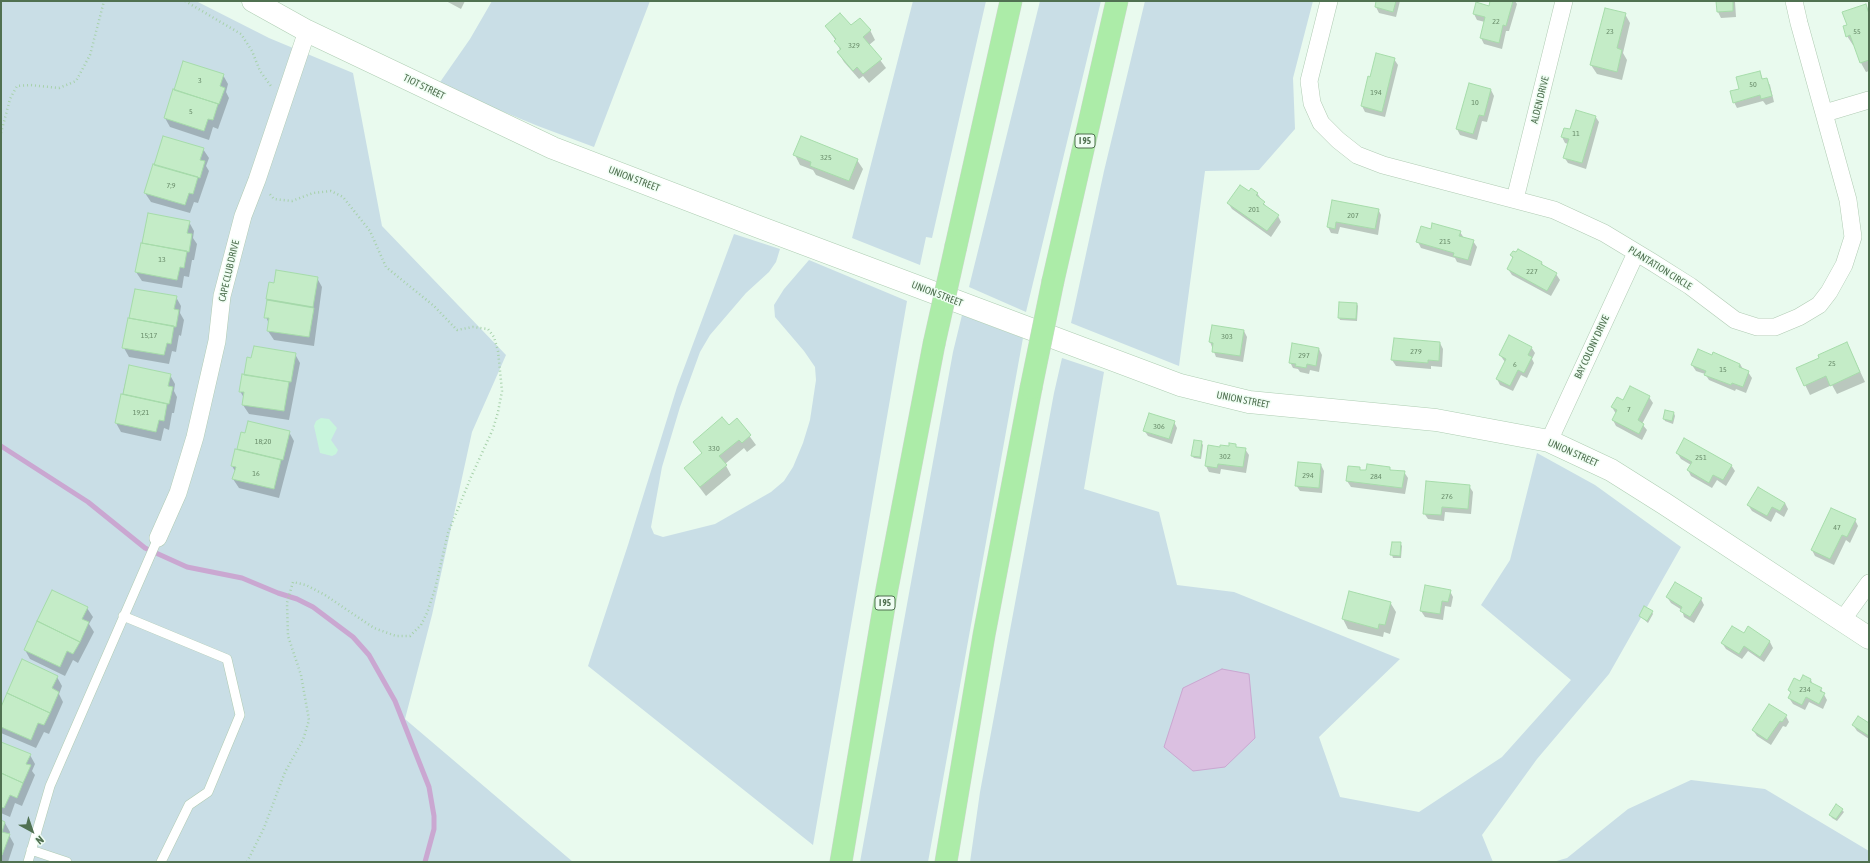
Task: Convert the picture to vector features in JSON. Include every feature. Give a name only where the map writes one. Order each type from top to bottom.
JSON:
[{"type":"highway","name":"I 95","points":[[842,862],[888,589],[934,344],[1011,1]]},
{"type":"highway","name":"I 95","points":[[946,862],[984,635],[1031,388],[1053,281],[1117,1]]},
{"type":"main road","name":"TIOT STREET","points":[[253,1],[307,31],[539,141],[599,166]]},
{"type":"main road","name":"UNION STREET","points":[[599,166],[1194,389],[1249,402],[1436,420],[1549,441],[1611,470],[1843,619],[1869,638]]},
{"type":"street","name":"PLANTATION CIRCLE","points":[[1329,1],[1313,60],[1309,82],[1312,103],[1321,123],[1338,140],[1357,155],[1383,165],[1554,210],[1582,222],[1690,286],[1735,320],[1757,327],[1775,327],[1800,317],[1819,305],[1829,292],[1844,265],[1852,236],[1848,200],[1794,1]]},
{"type":"street","name":"ALDEN DRIVE","points":[[1515,199],[1564,1]]},
{"type":"street","name":"CAPE CLUB DRIVE","points":[[158,538],[178,493],[195,437],[217,341],[222,296],[243,216],[257,180],[307,31]]},
{"type":"street","points":[[1825,113],[1869,100]]},
{"type":"street","name":"BAY COLONY DRIVE","points":[[1549,441],[1636,253]]},
{"type":"street","points":[[1843,619],[1869,584]]},
{"type":"lane","points":[[28,862],[50,786],[158,538]]},
{"type":"lane","points":[[123,616],[227,659],[240,715],[208,792],[189,805],[161,862]]},
{"type":"lane","points":[[31,850],[67,862]]},
{"type":"path","points":[[1,133],[10,99],[17,86],[30,85],[59,88],[76,80],[90,54],[104,1]]},
{"type":"path","points":[[185,1],[241,34],[252,51],[260,72],[283,100]]},
{"type":"path","points":[[246,862],[264,828],[285,772],[303,740],[309,720],[301,675],[288,636],[287,603],[293,582],[306,585],[325,595],[374,628],[396,636],[410,636],[421,625],[435,589],[448,533],[493,429],[502,391],[501,375],[494,337],[488,329],[473,327],[457,330],[434,306],[386,267],[370,231],[343,197],[331,191],[314,193],[292,202],[274,199],[257,180]]},
{"type":"shaded area","points":[[1,1],[196,1],[269,38],[353,73],[382,226],[506,355],[472,432],[432,615],[405,719],[573,862],[1,862]]},
{"type":"shaded area","points":[[492,1],[650,1],[594,147],[438,85],[470,39]]},
{"type":"shaded area","points":[[913,1],[986,1],[932,238],[926,237],[920,265],[852,238]]},
{"type":"shaded area","points":[[1040,1],[1101,1],[1026,312],[969,287]]},
{"type":"shaded area","points":[[1145,1],[1313,1],[1293,78],[1295,129],[1259,170],[1205,171],[1179,366],[1071,323],[1104,171]]},
{"type":"shaded area","points":[[734,234],[780,249],[776,262],[769,272],[746,293],[710,335],[700,352],[680,407],[662,467],[651,527],[654,534],[663,537],[715,524],[771,492],[784,481],[793,467],[803,443],[810,420],[816,380],[815,367],[804,351],[775,317],[774,305],[784,289],[809,260],[907,301],[813,845],[588,666],[628,545],[677,387]]},
{"type":"shaded area","points":[[962,315],[1023,338],[928,862],[860,862],[953,352]]},
{"type":"shaded area","points":[[1062,358],[1104,372],[1084,489],[1159,512],[1177,585],[1234,592],[1400,659],[1319,737],[1340,797],[1419,812],[1502,757],[1571,680],[1481,605],[1510,560],[1537,453],[1595,485],[1681,547],[1609,674],[1537,759],[1482,835],[1493,862],[970,862],[980,792],[1054,393]]},
{"type":"shaded area","points":[[1222,669],[1249,674],[1255,738],[1225,767],[1193,771],[1164,747],[1183,688]]},
{"type":"shaded area","points":[[1691,780],[1765,789],[1869,851],[1869,862],[1553,862],[1567,858],[1628,809]]},
{"type":"sand","points":[[321,418],[329,419],[337,428],[331,440],[338,450],[336,454],[332,456],[320,453],[314,426],[316,421]]},
{"type":"building","points":[[1376,1],[1396,1],[1393,12],[1375,7]]},
{"type":"building","points":[[1490,1],[1513,1],[1506,26],[1503,25],[1499,43],[1480,38],[1485,17],[1473,14],[1476,2],[1489,6]]},
{"type":"building","points":[[1716,1],[1733,1],[1733,11],[1717,12]]},
{"type":"building","points":[[1866,4],[1869,14],[1869,60],[1860,63],[1850,35],[1846,37],[1843,26],[1847,25],[1842,12]]},
{"type":"building","points":[[1605,8],[1626,13],[1617,48],[1622,50],[1617,72],[1590,65]]},
{"type":"building","points":[[840,13],[851,25],[860,18],[871,30],[863,37],[882,59],[863,74],[857,67],[853,71],[837,52],[841,49],[834,41],[836,39],[825,26]]},
{"type":"building","points":[[1376,53],[1395,58],[1382,112],[1361,106],[1368,76],[1370,77]]},
{"type":"building","points":[[183,61],[224,74],[220,86],[225,88],[219,104],[174,90]]},
{"type":"building","points":[[1760,71],[1762,79],[1767,78],[1772,96],[1761,99],[1760,95],[1733,103],[1730,91],[1739,89],[1736,77]]},
{"type":"building","points":[[1469,83],[1491,89],[1484,116],[1479,115],[1473,134],[1456,129]]},
{"type":"building","points":[[173,89],[218,104],[213,120],[208,119],[204,131],[164,118]]},
{"type":"building","points":[[1576,110],[1596,116],[1582,163],[1563,158],[1569,139],[1561,137],[1564,128],[1570,129]]},
{"type":"building","points":[[163,136],[204,148],[200,160],[205,161],[200,178],[154,165]]},
{"type":"building","points":[[801,136],[858,159],[849,181],[810,166],[811,162],[793,155]]},
{"type":"building","points":[[153,164],[198,177],[193,194],[189,193],[185,205],[144,193]]},
{"type":"building","points":[[1240,185],[1249,191],[1251,188],[1258,193],[1256,195],[1265,202],[1263,204],[1279,215],[1267,231],[1227,203]]},
{"type":"building","points":[[1332,200],[1379,209],[1375,229],[1336,222],[1335,229],[1327,227]]},
{"type":"building","points":[[148,213],[190,221],[187,233],[192,234],[189,252],[142,243]]},
{"type":"building","points":[[1432,223],[1461,231],[1459,236],[1474,240],[1468,260],[1453,256],[1454,253],[1416,242],[1421,226],[1431,229]]},
{"type":"building","points":[[141,243],[187,251],[184,268],[180,267],[177,280],[135,272]]},
{"type":"building","points":[[1518,249],[1542,262],[1541,264],[1557,273],[1547,291],[1507,269],[1513,257],[1510,255],[1513,251],[1516,252]]},
{"type":"building","points":[[276,270],[318,277],[313,307],[266,299],[269,282],[274,283]]},
{"type":"building","points":[[135,289],[177,296],[174,309],[179,310],[176,327],[129,318]]},
{"type":"building","points":[[267,300],[314,308],[309,337],[267,331],[269,318],[264,318]]},
{"type":"building","points":[[1339,302],[1357,303],[1356,319],[1338,318]]},
{"type":"building","points":[[128,318],[174,326],[171,344],[167,343],[164,355],[122,348]]},
{"type":"building","points":[[1212,325],[1244,330],[1240,356],[1212,352],[1213,343],[1209,342]]},
{"type":"building","points":[[1509,335],[1532,347],[1528,355],[1532,357],[1524,373],[1518,370],[1510,386],[1496,379],[1506,359],[1499,355]]},
{"type":"building","points":[[1394,338],[1440,342],[1439,361],[1428,360],[1428,363],[1391,360]]},
{"type":"building","points":[[1847,342],[1860,372],[1830,386],[1826,376],[1804,386],[1796,368],[1819,358],[1818,355]]},
{"type":"building","points":[[1292,343],[1319,348],[1316,366],[1307,364],[1306,368],[1289,363]]},
{"type":"building","points":[[254,346],[296,353],[291,382],[244,375],[247,357],[251,358]]},
{"type":"building","points":[[1698,349],[1712,355],[1713,352],[1740,364],[1739,367],[1749,371],[1743,387],[1732,383],[1731,385],[1704,375],[1706,371],[1691,365]]},
{"type":"building","points":[[129,365],[171,374],[168,386],[173,387],[169,404],[123,394]]},
{"type":"building","points":[[242,374],[289,382],[284,411],[242,405],[244,392],[239,392]]},
{"type":"building","points":[[1630,386],[1650,396],[1638,420],[1644,424],[1639,434],[1612,420],[1617,410],[1611,407],[1617,397],[1623,400]]},
{"type":"building","points":[[121,394],[167,404],[164,421],[159,420],[156,432],[115,423]]},
{"type":"building","points":[[1665,410],[1674,412],[1672,421],[1663,419]]},
{"type":"building","points":[[1149,413],[1175,421],[1169,439],[1143,431]]},
{"type":"building","points":[[722,417],[729,425],[737,418],[751,435],[742,443],[739,440],[719,456],[727,465],[700,487],[684,468],[702,453],[693,442]]},
{"type":"building","points":[[248,421],[290,431],[283,460],[237,449],[241,432],[245,433]]},
{"type":"building","points":[[1684,438],[1732,465],[1723,480],[1713,475],[1709,483],[1687,470],[1692,462],[1676,453]]},
{"type":"building","points":[[1194,440],[1202,441],[1200,457],[1191,456]]},
{"type":"building","points":[[1229,443],[1236,444],[1236,447],[1246,448],[1243,467],[1218,464],[1217,468],[1205,466],[1208,445],[1220,447],[1220,445],[1229,446]]},
{"type":"building","points":[[235,449],[281,460],[274,489],[232,479],[236,467],[231,466]]},
{"type":"building","points":[[1298,462],[1321,464],[1319,488],[1295,486]]},
{"type":"building","points":[[1367,464],[1390,467],[1390,470],[1405,471],[1402,488],[1346,481],[1348,466],[1360,467],[1360,470],[1366,470]]},
{"type":"building","points":[[1426,481],[1470,485],[1468,509],[1442,507],[1441,515],[1423,514]]},
{"type":"building","points":[[1758,487],[1785,503],[1780,511],[1772,507],[1767,516],[1747,505]]},
{"type":"building","points":[[1831,508],[1856,519],[1847,537],[1842,535],[1830,559],[1811,550]]},
{"type":"building","points":[[1392,542],[1401,542],[1400,556],[1390,555]]},
{"type":"building","points":[[1675,582],[1702,598],[1690,617],[1680,611],[1682,607],[1666,597]]},
{"type":"building","points":[[1425,585],[1451,590],[1448,602],[1442,601],[1440,614],[1420,611]]},
{"type":"building","points":[[52,590],[88,607],[82,619],[89,622],[80,642],[37,621]]},
{"type":"building","points":[[1349,591],[1391,602],[1385,625],[1379,624],[1378,629],[1342,619]]},
{"type":"building","points":[[1644,606],[1653,611],[1647,621],[1639,616]]},
{"type":"building","points":[[37,621],[80,642],[73,654],[67,651],[60,667],[24,650]]},
{"type":"building","points":[[1732,626],[1744,633],[1748,626],[1770,641],[1760,657],[1744,646],[1739,654],[1721,643]]},
{"type":"building","points":[[22,659],[58,676],[52,688],[59,692],[50,713],[7,693]]},
{"type":"building","points":[[1803,675],[1811,679],[1810,682],[1822,688],[1820,691],[1825,693],[1819,704],[1806,697],[1802,705],[1788,698],[1791,692],[1788,690],[1794,678],[1800,681]]},
{"type":"building","points":[[7,693],[50,713],[44,725],[38,723],[31,740],[1,727],[1,707]]},
{"type":"building","points":[[1769,704],[1787,715],[1782,722],[1780,721],[1767,740],[1752,730]]},
{"type":"building","points":[[1858,716],[1869,723],[1869,736],[1852,725]]},
{"type":"building","points":[[1,742],[31,754],[26,764],[31,765],[23,783],[1,773]]},
{"type":"building","points":[[1,773],[23,783],[17,798],[10,795],[4,808],[1,807]]},
{"type":"building","points":[[1836,804],[1843,809],[1836,819],[1829,815]]},
{"type":"building","points":[[1,820],[5,822],[2,832],[10,834],[2,855]]},
{"type":"waterway","points":[[1,446],[88,502],[145,548],[187,567],[242,578],[297,599],[313,607],[353,637],[369,655],[395,701],[429,787],[434,816],[434,829],[425,862]]}]
